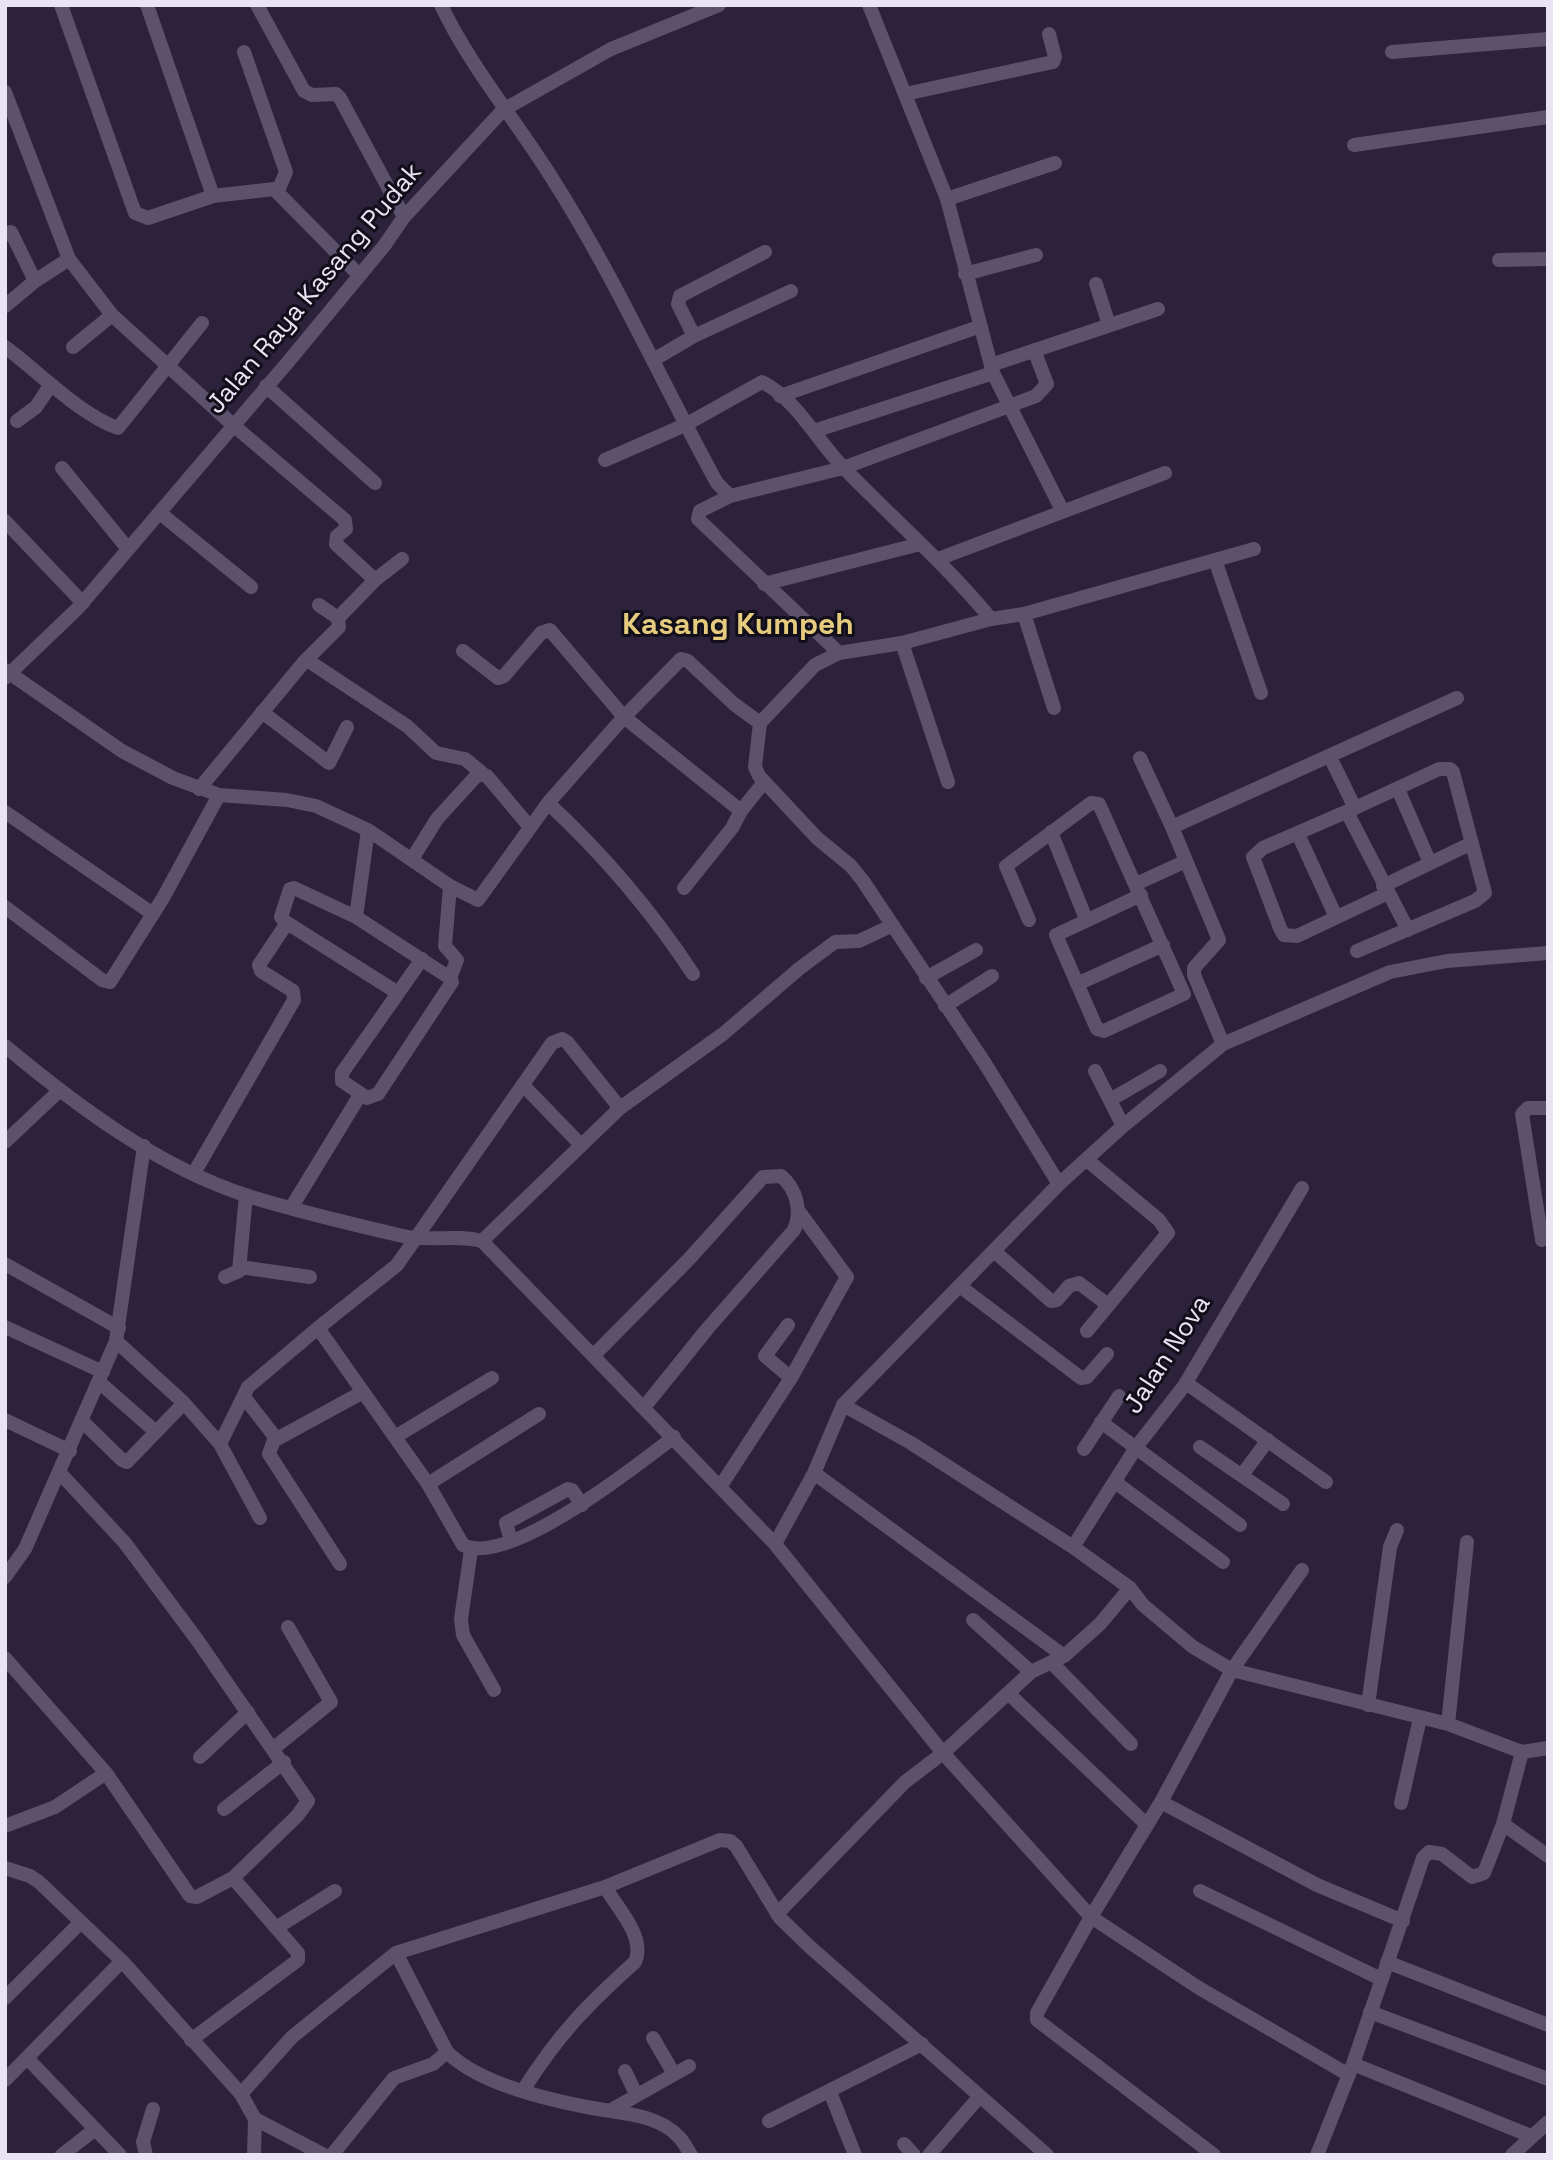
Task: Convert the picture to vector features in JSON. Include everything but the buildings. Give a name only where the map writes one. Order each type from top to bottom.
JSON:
[{"type":"street","points":[[61,5],[135,213],[148,218],[212,196],[269,189],[278,191],[359,275]]},
{"type":"street","points":[[147,5],[212,196]]},
{"type":"street","points":[[257,5],[304,91],[312,95],[336,94],[340,98],[404,216]]},
{"type":"street","points":[[441,5],[503,110],[550,174],[653,360],[717,483],[730,496]]},
{"type":"street","name":"Jalan Raya Kasang Pudak","points":[[7,674],[83,603],[359,275],[404,216],[503,110],[611,49],[719,5]]},
{"type":"street","points":[[869,5],[947,198],[992,369],[1062,510]]},
{"type":"street","points":[[905,94],[1054,62],[1049,34]]},
{"type":"street","points":[[1392,52],[1548,39]]},
{"type":"street","points":[[244,52],[286,172],[278,191]]},
{"type":"street","points":[[5,92],[69,259],[112,316],[233,425],[345,520],[345,528],[337,536],[336,544],[375,580]]},
{"type":"street","points":[[1354,145],[1548,117]]},
{"type":"street","points":[[947,198],[1055,163]]},
{"type":"street","points":[[5,234],[11,232],[35,281]]},
{"type":"street","points":[[694,336],[678,304],[680,296],[765,252]]},
{"type":"street","points":[[965,274],[1036,255]]},
{"type":"street","points":[[5,306],[35,281],[69,259]]},
{"type":"street","points":[[1499,260],[1548,259]]},
{"type":"street","points":[[1096,284],[1109,325]]},
{"type":"street","points":[[653,360],[694,336],[791,290]]},
{"type":"street","points":[[814,432],[992,369],[1034,350],[1158,309]]},
{"type":"street","points":[[73,347],[112,316]]},
{"type":"street","points":[[5,347],[38,371],[50,386],[118,428],[124,425],[166,365],[202,323]]},
{"type":"street","points":[[780,396],[981,326]]},
{"type":"street","points":[[839,653],[698,519],[700,511],[730,496],[843,468],[1044,391],[1047,384],[1034,350]]},
{"type":"street","points":[[605,460],[685,425],[761,382],[780,396],[843,468],[938,559],[990,620]]},
{"type":"street","points":[[17,421],[36,407],[50,386]]},
{"type":"street","points":[[266,386],[375,483]]},
{"type":"street","points":[[62,468],[128,550]]},
{"type":"street","points":[[938,559],[1165,473]]},
{"type":"street","points":[[159,513],[251,587]]},
{"type":"street","points":[[5,521],[83,603]]},
{"type":"street","points":[[764,584],[920,544]]},
{"type":"street","points":[[1059,1184],[984,1062],[851,866],[817,838],[764,782],[755,767],[760,723],[810,669],[839,653],[902,643],[1024,614],[1254,549]]},
{"type":"street","points":[[338,618],[375,580],[402,559]]},
{"type":"street","points":[[1215,560],[1261,693]]},
{"type":"street","points":[[199,789],[307,660],[340,627],[338,618],[319,605]]},
{"type":"street","points":[[1024,614],[1054,708]]},
{"type":"street","points":[[463,650],[498,678],[504,676],[541,633],[550,630],[624,717],[741,811]]},
{"type":"street","points":[[902,643],[948,782]]},
{"type":"street","points":[[7,674],[122,751],[199,789],[219,795],[287,800],[316,806],[368,830],[472,898],[483,897],[529,826],[548,803],[624,717],[681,659],[688,660],[733,704],[760,723]]},
{"type":"street","points":[[307,660],[407,726],[436,753],[465,759],[488,776],[529,826]]},
{"type":"street","points":[[1172,827],[1457,698]]},
{"type":"street","points":[[262,712],[329,763],[347,727]]},
{"type":"street","points":[[1331,757],[1385,890],[1408,930]]},
{"type":"street","points":[[1140,758],[1219,940],[1217,946],[1194,968],[1194,975],[1223,1044]]},
{"type":"street","points":[[1357,951],[1483,898],[1485,884],[1450,769],[1439,769],[1263,848],[1254,857],[1280,928],[1284,935],[1297,936],[1472,843]]},
{"type":"street","points":[[412,859],[437,819],[482,773]]},
{"type":"street","points":[[684,888],[732,828],[741,811],[764,782]]},
{"type":"street","points":[[1398,789],[1430,863]]},
{"type":"street","points":[[5,907],[102,980],[110,982],[153,914],[219,795]]},
{"type":"street","points":[[548,803],[593,845],[658,921],[692,974]]},
{"type":"street","points":[[1029,920],[1006,866],[1091,803],[1099,804],[1139,890],[1184,994],[1100,1032],[1056,935],[1139,890],[1186,861]]},
{"type":"street","points":[[5,812],[153,914]]},
{"type":"street","points":[[356,917],[368,830]]},
{"type":"street","points":[[1051,832],[1086,919]]},
{"type":"street","points":[[1298,834],[1336,917]]},
{"type":"street","points":[[422,959],[341,1073],[342,1081],[360,1095],[372,1099],[378,1094],[451,984],[450,978],[457,960],[445,946],[450,886]]},
{"type":"street","points":[[398,993],[287,923],[281,917],[292,888],[356,917],[450,978]]},
{"type":"street","points":[[194,1173],[294,1000],[293,991],[261,971],[259,965],[287,923]]},
{"type":"street","points":[[482,1241],[620,1108],[723,1034],[828,946],[877,935],[893,926]]},
{"type":"street","points":[[1077,984],[1163,945]]},
{"type":"street","points":[[926,978],[976,950]]},
{"type":"street","points":[[775,1544],[814,1473],[843,1405],[1059,1184],[1123,1126],[1223,1044],[1390,972],[1447,961],[1548,953]]},
{"type":"street","points":[[945,1006],[992,976]]},
{"type":"street","points":[[220,1444],[248,1388],[397,1265],[552,1043],[562,1039],[620,1108]]},
{"type":"street","points":[[5,1046],[59,1091],[144,1146],[194,1173],[246,1195],[414,1239],[482,1241],[645,1406],[775,1544],[943,1753],[1091,1917],[1199,1988],[1351,2069],[1531,2136]]},
{"type":"street","points":[[1095,1071],[1123,1126]]},
{"type":"street","points":[[1110,1100],[1160,1071]]},
{"type":"street","points":[[523,1085],[580,1144]]},
{"type":"street","points":[[5,1142],[59,1091]]},
{"type":"street","points":[[291,1208],[360,1095]]},
{"type":"street","points":[[1542,1240],[1522,1114],[1528,1108],[1548,1108]]},
{"type":"street","points":[[5,1577],[25,1549],[70,1451],[118,1335],[144,1146]]},
{"type":"street","points":[[1087,1160],[1159,1220],[1168,1233],[1168,1237],[1087,1331]]},
{"type":"street","points":[[594,1355],[690,1258],[763,1177],[781,1176],[789,1182],[800,1213],[847,1277],[791,1378],[720,1487]]},
{"type":"street","name":"Jalan Nova","points":[[1073,1547],[1137,1446],[1184,1386],[1303,1188]]},
{"type":"street","points":[[225,1277],[234,1275],[240,1267],[246,1195]]},
{"type":"street","points":[[645,1406],[708,1328],[794,1230],[800,1213]]},
{"type":"street","points":[[995,1252],[1051,1301],[1058,1300],[1069,1286],[1079,1283],[1108,1305]]},
{"type":"street","points":[[5,1264],[118,1335],[220,1444],[260,1518]]},
{"type":"street","points":[[240,1267],[310,1278]]},
{"type":"street","points":[[961,1287],[1081,1378],[1087,1377],[1107,1354]]},
{"type":"street","points":[[788,1325],[765,1356],[791,1378]]},
{"type":"street","points":[[5,1326],[101,1377],[156,1432]]},
{"type":"street","points":[[318,1328],[428,1484],[463,1545],[471,1550],[493,1548],[511,1541],[506,1523],[568,1489],[572,1490],[582,1505],[674,1437]]},
{"type":"street","points":[[395,1437],[492,1378]]},
{"type":"street","points":[[1184,1386],[1189,1385],[1326,1482]]},
{"type":"street","points":[[340,1564],[269,1454],[275,1440],[363,1392]]},
{"type":"street","points":[[1084,1449],[1119,1396]]},
{"type":"street","points":[[244,1397],[275,1440]]},
{"type":"street","points":[[82,1421],[127,1461],[184,1403]]},
{"type":"street","points":[[843,1405],[911,1443],[1073,1547],[1130,1588],[1143,1605],[1193,1647],[1233,1670],[1448,1724],[1522,1752],[1548,1748]]},
{"type":"street","points":[[428,1484],[539,1414]]},
{"type":"street","points":[[5,1420],[70,1451]]},
{"type":"street","points":[[1101,1422],[1137,1446],[1240,1525]]},
{"type":"street","points":[[1242,1475],[1268,1440]]},
{"type":"street","points":[[1200,1447],[1283,1503]]},
{"type":"street","points":[[5,1658],[106,1773],[190,1896],[197,1897],[233,1878],[298,1816],[308,1801],[284,1762],[125,1543],[60,1473]]},
{"type":"street","points":[[814,1473],[1058,1659],[1131,1744]]},
{"type":"street","points":[[1115,1482],[1223,1562]]},
{"type":"street","points":[[1368,1705],[1390,1547],[1397,1530]]},
{"type":"street","points":[[1448,1724],[1467,1542]]},
{"type":"street","points":[[471,1550],[461,1619],[463,1635],[494,1690]]},
{"type":"street","points":[[1213,2155],[1037,2021],[1037,2013],[1161,1802],[1233,1670],[1303,1570]]},
{"type":"street","points":[[778,1914],[905,1782],[943,1753],[1031,1672],[1058,1659],[1101,1624],[1130,1588]]},
{"type":"street","points":[[973,1620],[1031,1672]]},
{"type":"street","points":[[274,1748],[331,1702],[288,1627]]},
{"type":"street","points":[[1008,1693],[1146,1824]]},
{"type":"street","points":[[200,1757],[248,1712]]},
{"type":"street","points":[[1401,1803],[1420,1718]]},
{"type":"street","points":[[1317,2155],[1351,2069],[1423,1858],[1429,1852],[1442,1854],[1472,1877],[1479,1877],[1484,1873],[1503,1824],[1522,1752]]},
{"type":"street","points":[[224,1808],[284,1762]]},
{"type":"street","points":[[5,1826],[55,1807],[106,1773]]},
{"type":"street","points":[[1161,1802],[1317,1885],[1402,1921]]},
{"type":"street","points":[[1503,1824],[1548,1856]]},
{"type":"street","points":[[241,2094],[292,2037],[396,1953],[605,1887],[720,1840],[730,1841],[736,1846],[778,1914],[810,1947],[1047,2155]]},
{"type":"street","points":[[5,1867],[39,1882],[81,1922],[122,1962],[241,2094],[255,2119],[254,2155]]},
{"type":"street","points":[[191,2040],[298,1960],[298,1953],[233,1878]]},
{"type":"street","points":[[524,2089],[546,2054],[580,2011],[635,1962],[639,1954],[638,1942],[605,1887]]},
{"type":"street","points":[[276,1928],[335,1891]]},
{"type":"street","points":[[1200,1891],[1381,1979]]},
{"type":"street","points":[[5,1998],[81,1922]]},
{"type":"street","points":[[396,1953],[447,2052],[458,2063],[484,2077],[557,2100],[611,2110],[661,2125],[678,2135],[691,2155]]},
{"type":"street","points":[[5,2080],[122,1962]]},
{"type":"street","points":[[1387,1962],[1548,2025]]},
{"type":"street","points":[[1370,2012],[1548,2079]]},
{"type":"street","points":[[653,2038],[674,2074]]},
{"type":"street","points":[[769,2121],[922,2044]]},
{"type":"street","points":[[332,2155],[394,2078],[433,2064],[447,2052]]},
{"type":"street","points":[[27,2058],[120,2155]]},
{"type":"street","points":[[611,2110],[689,2066]]},
{"type":"street","points":[[625,2071],[636,2094]]},
{"type":"street","points":[[830,2092],[855,2155]]},
{"type":"street","points":[[929,2155],[980,2096]]},
{"type":"street","points":[[146,2155],[143,2143],[153,2109]]},
{"type":"street","points":[[255,2119],[324,2155]]},
{"type":"street","points":[[1512,2155],[1548,2122]]},
{"type":"street","points":[[62,2155],[94,2130]]},
{"type":"district","name":"Kasang Kumpeh","points":[[738,626]]}]
